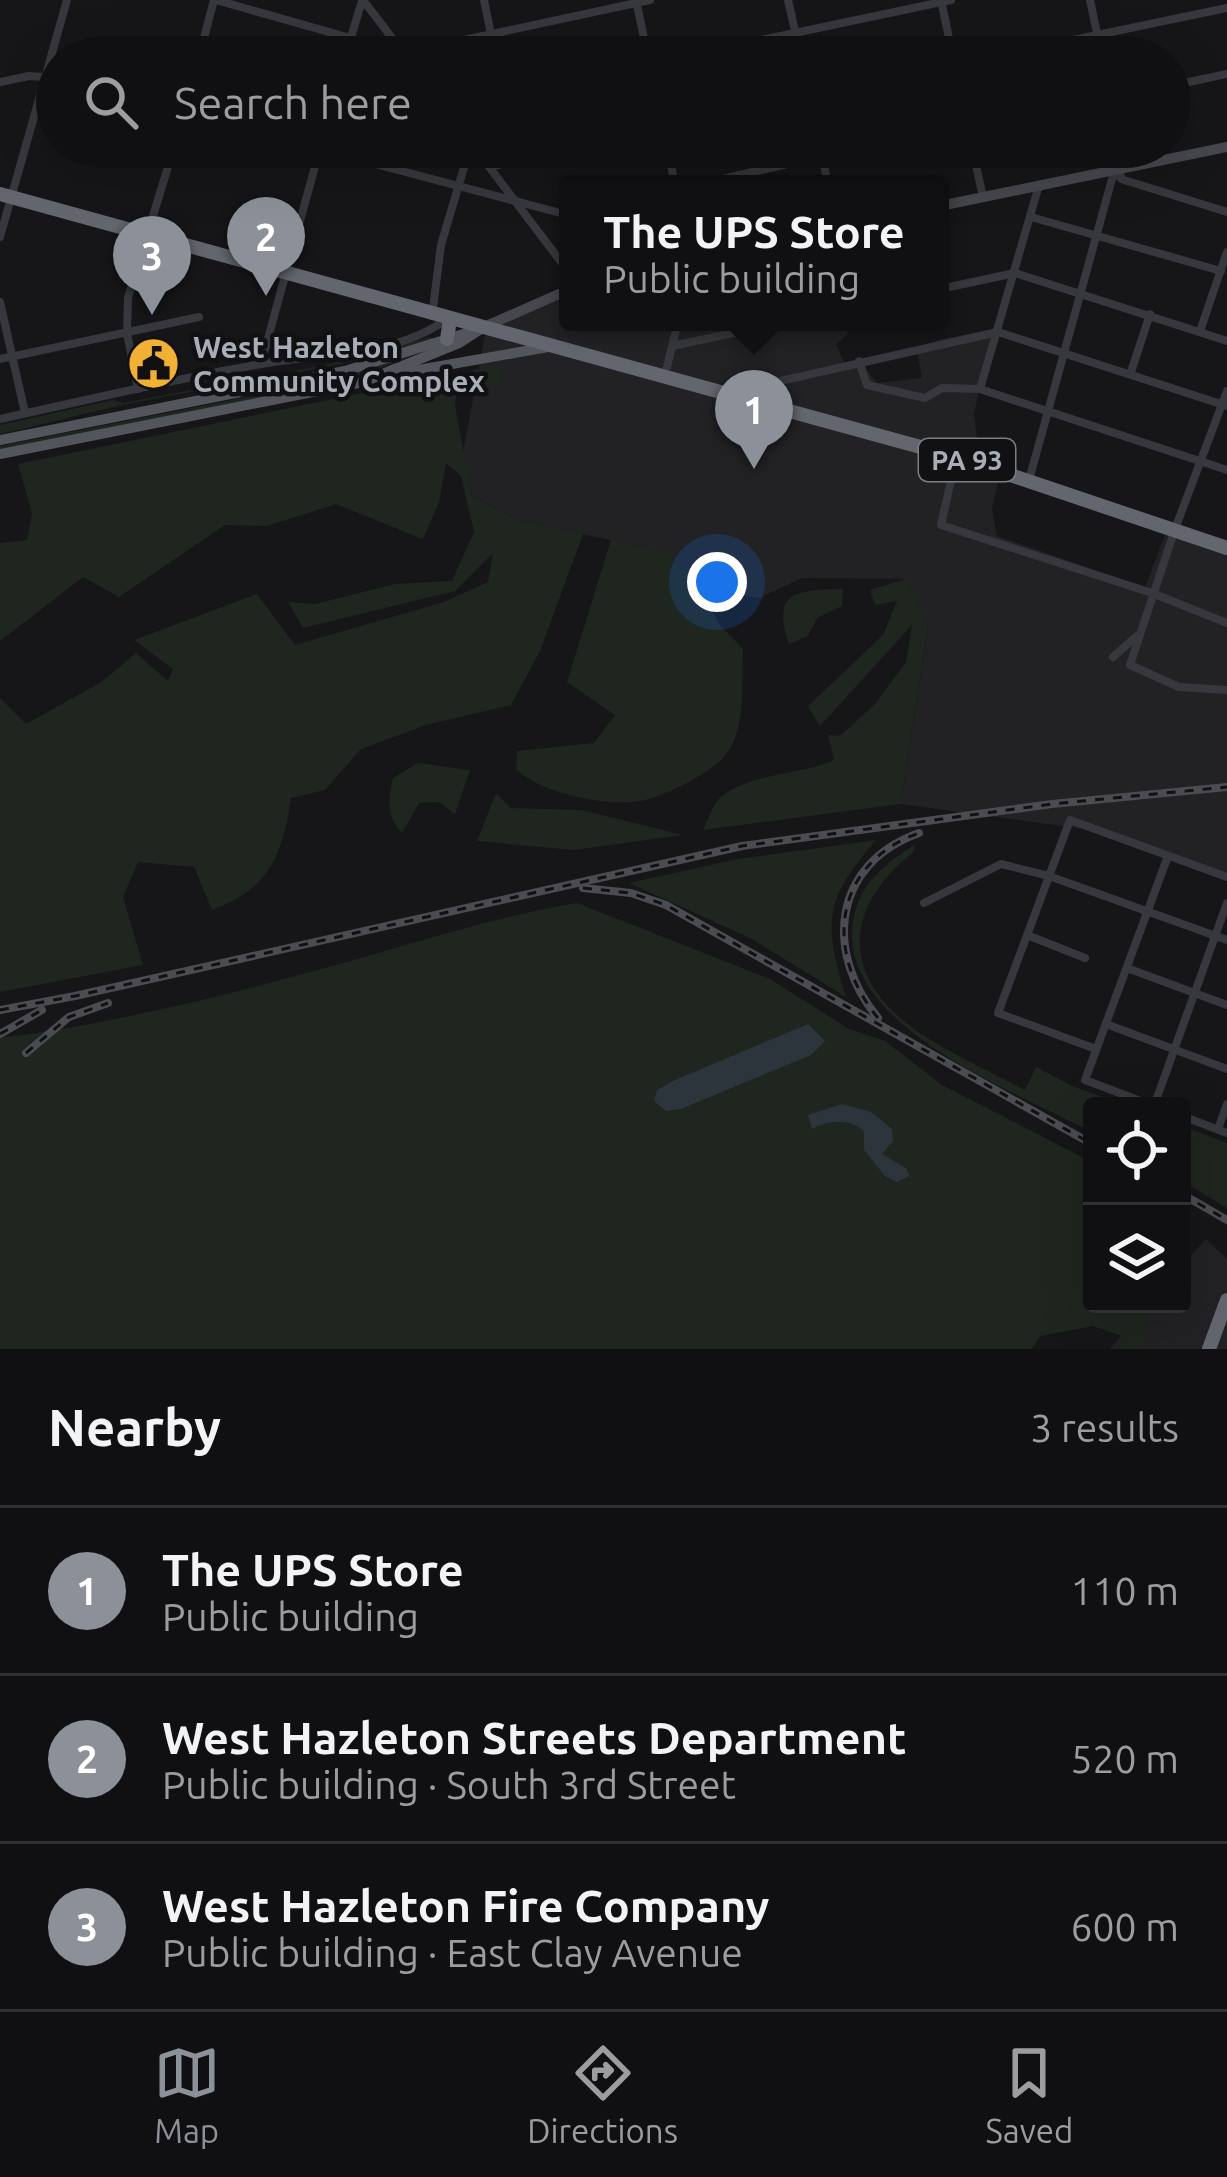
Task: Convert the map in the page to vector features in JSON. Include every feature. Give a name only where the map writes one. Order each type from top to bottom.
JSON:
[{"type":"highway","name":"PA 93","points":[[7,195],[440,321],[484,327],[957,457],[1227,548]]},
{"type":"highway","points":[[440,321],[447,339]]},
{"type":"highway","points":[[1209,1349],[1227,1300]]},
{"type":"main road","points":[[0,440],[345,371],[484,327]]},
{"type":"main road","points":[[363,382],[459,344],[484,327]]},
{"type":"main road","points":[[0,454],[548,346]]},
{"type":"street","points":[[60,36],[67,0]]},
{"type":"street","points":[[205,36],[215,0],[347,36]]},
{"type":"street","points":[[351,36],[363,0]]},
{"type":"street","points":[[363,0],[390,36]]},
{"type":"street","points":[[484,0],[491,34]]},
{"type":"street","points":[[483,36],[650,0]]},
{"type":"street","points":[[788,0],[796,36]]},
{"type":"street","points":[[1090,0],[1098,36],[1227,8]]},
{"type":"street","points":[[781,36],[944,1],[950,36]]},
{"type":"street","points":[[636,2],[643,36]]},
{"type":"street","points":[[1191,82],[1227,74]]},
{"type":"street","points":[[0,82],[36,78]]},
{"type":"street","points":[[0,237],[7,195],[36,118]]},
{"type":"street","points":[[1191,154],[1227,147]]},
{"type":"street","points":[[138,389],[127,332],[128,298],[168,168]]},
{"type":"street","points":[[261,364],[312,168]]},
{"type":"street","points":[[389,168],[559,213]]},
{"type":"street","points":[[0,418],[261,364],[380,347],[440,321],[441,245],[464,168]]},
{"type":"street","points":[[491,168],[559,259]]},
{"type":"street","points":[[976,168],[982,197]]},
{"type":"street","points":[[949,204],[1126,168]]},
{"type":"street","points":[[1121,169],[1121,178],[1227,212]]},
{"type":"street","points":[[1029,480],[1112,178],[1121,169]]},
{"type":"street","points":[[980,389],[1039,185]]},
{"type":"street","points":[[1030,217],[1221,271]]},
{"type":"street","points":[[1200,331],[1227,252]]},
{"type":"street","points":[[949,287],[1015,273],[1227,341]]},
{"type":"street","points":[[484,327],[559,294]]},
{"type":"street","points":[[0,302],[25,413]]},
{"type":"street","points":[[1131,372],[1150,314]]},
{"type":"street","points":[[0,359],[199,317]]},
{"type":"street","points":[[664,377],[676,331]]},
{"type":"street","points":[[672,346],[743,331]]},
{"type":"street","points":[[725,393],[998,332],[1224,405]]},
{"type":"street","points":[[859,361],[867,385],[925,398],[942,388],[980,389],[1227,470]]},
{"type":"street","points":[[1227,391],[1130,665],[1179,687],[1227,690]]},
{"type":"street","points":[[957,457],[941,525],[1227,622]]},
{"type":"street","points":[[1113,657],[1138,635]]},
{"type":"street","points":[[1096,1049],[998,1013],[1070,820],[1227,877]]},
{"type":"street","points":[[1130,1097],[1085,1080],[1168,856]]},
{"type":"street","points":[[923,903],[1001,863],[1227,940]]},
{"type":"street","points":[[1157,1097],[1227,903]]},
{"type":"street","points":[[1027,935],[1085,958]]},
{"type":"street","points":[[1126,968],[1227,1005]]},
{"type":"street","points":[[1106,1024],[1227,1069]]},
{"type":"street","points":[[1191,1119],[1222,1131],[1227,1104]]},
{"type":"shaded area","points":[[559,296],[559,331],[847,331],[836,344],[844,362],[866,369],[877,383],[922,378],[917,351],[938,340],[992,329],[974,414],[979,457],[1002,465],[992,509],[997,536],[1145,587],[1166,532],[1227,547],[1227,876],[1099,831],[901,804],[928,626],[904,579],[802,578],[759,598],[701,588],[672,553],[520,521],[472,496],[463,452],[488,319]]},
{"type":"shaded area","points":[[431,337],[332,366],[142,401],[0,434],[0,425],[113,400],[123,403],[326,365]]},
{"type":"shaded area","points":[[418,354],[304,389],[0,450],[0,446],[318,383]]},
{"type":"shaded area","points":[[503,364],[500,385],[457,387],[455,406],[472,496],[520,521],[583,534],[540,651],[511,705],[426,725],[361,749],[325,790],[291,798],[270,868],[247,892],[212,910],[194,867],[138,862],[123,897],[143,965],[0,992],[0,698],[26,724],[103,681],[136,653],[168,681],[173,669],[134,640],[257,594],[295,645],[444,602],[488,582],[493,553],[455,591],[303,628],[288,602],[315,604],[395,584],[452,581],[474,532],[461,476],[446,463],[439,502],[423,539],[336,504],[267,526],[225,525],[119,597],[83,577],[0,641],[0,543],[27,540],[32,513],[18,464]]},
{"type":"shaded area","points":[[611,540],[673,553],[701,588],[719,624],[743,649],[740,721],[723,758],[672,790],[626,802],[557,791],[516,769],[517,751],[594,743],[615,715],[567,682]]},
{"type":"shaded area","points":[[905,579],[928,625],[901,804],[703,830],[716,803],[734,788],[834,760],[828,735],[840,736],[875,704],[906,662],[912,625],[820,726],[808,706],[883,635],[897,601],[875,605],[870,590]]},
{"type":"shaded area","points":[[843,589],[842,606],[817,618],[808,636],[789,644],[783,614],[791,597]]},
{"type":"shaded area","points":[[418,763],[470,770],[455,814],[439,802],[419,803],[402,833],[390,807],[393,778]]},
{"type":"shaded area","points":[[496,793],[511,808],[582,810],[683,835],[574,850],[477,841]]},
{"type":"shaded area","points":[[876,840],[846,879],[833,913],[834,949],[846,997],[752,939],[629,883],[738,859]]},
{"type":"shaded area","points":[[914,845],[914,852],[876,891],[860,934],[868,978],[883,1000],[916,1030],[1025,1090],[1036,1067],[1102,1097],[1083,1097],[1083,1128],[938,1050],[901,1023],[872,992],[855,958],[853,921],[861,896],[893,860]]},
{"type":"shaded area","points":[[577,903],[770,979],[849,1029],[885,1041],[942,1085],[1083,1157],[1083,1313],[1149,1313],[1143,1349],[1120,1349],[1121,1336],[1093,1326],[1041,1336],[1031,1349],[0,1349],[0,1038],[188,1003]]},
{"type":"shaded area","points":[[808,1024],[825,1041],[811,1055],[681,1109],[666,1111],[654,1101],[657,1090],[675,1080]]},
{"type":"shaded area","points":[[842,1104],[871,1112],[892,1129],[893,1141],[882,1154],[907,1169],[909,1176],[897,1182],[885,1176],[864,1150],[864,1131],[852,1124],[812,1129],[808,1115]]},
{"type":"shaded area","points":[[1191,1129],[1227,1143],[1227,1208],[1191,1186]]},
{"type":"shaded area","points":[[1206,1239],[1227,1259],[1227,1349],[1110,1349],[1141,1313],[1191,1313],[1191,1256]]},
{"type":"railway","points":[[0,1010],[742,846],[1052,804],[1227,787]]},
{"type":"railway","points":[[878,1018],[849,966],[846,913],[868,866],[890,847],[919,833]]},
{"type":"railway","points":[[583,888],[631,893],[666,905],[1083,1139]]},
{"type":"railway","points":[[26,1053],[69,1017],[108,1003]]},
{"type":"railway","points":[[0,1034],[42,1010]]},
{"type":"railway","points":[[1191,1199],[1227,1220]]},
{"type":"place","name":"West Hazleton Streets Department","points":[[266,296]]},
{"type":"place","name":"West Hazleton Fire Company","points":[[152,315]]},
{"type":"place","name":"West Hazleton Community Complex","points":[[154,364]]},
{"type":"place","name":"The UPS Store","points":[[754,469]]}]
